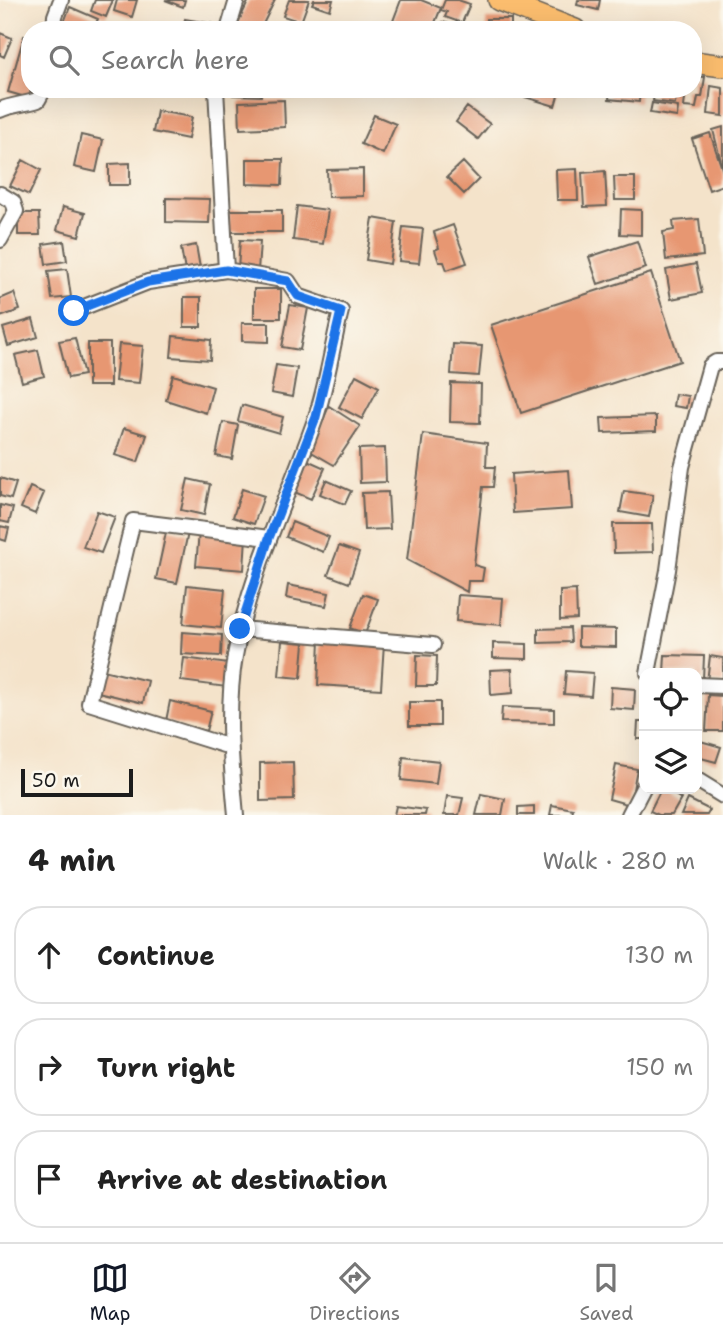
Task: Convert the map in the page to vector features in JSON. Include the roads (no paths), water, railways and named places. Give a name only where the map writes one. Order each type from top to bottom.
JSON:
[{"type":"main road","points":[[499,0],[552,21]]},
{"type":"main road","points":[[702,63],[723,66]]},
{"type":"street","points":[[55,21],[61,0]]},
{"type":"street","points":[[231,21],[237,0]]},
{"type":"street","points":[[0,110],[7,106],[23,106],[39,98]]},
{"type":"street","points":[[215,98],[226,270]]},
{"type":"street","points":[[0,194],[13,202],[16,211],[0,240]]},
{"type":"street","points":[[74,311],[148,282],[226,270],[288,281],[298,296],[341,311],[316,417],[269,538],[240,629],[234,659],[230,707],[230,747],[236,815]]},
{"type":"street","points":[[649,668],[682,467],[710,366],[723,362]]},
{"type":"street","points":[[230,747],[89,703],[133,522],[269,538]]},
{"type":"street","points":[[240,629],[433,645]]},
{"type":"street","points":[[702,685],[723,686]]},
{"type":"street","points":[[702,783],[723,796]]},
{"type":"street","points":[[629,815],[640,794]]}]
